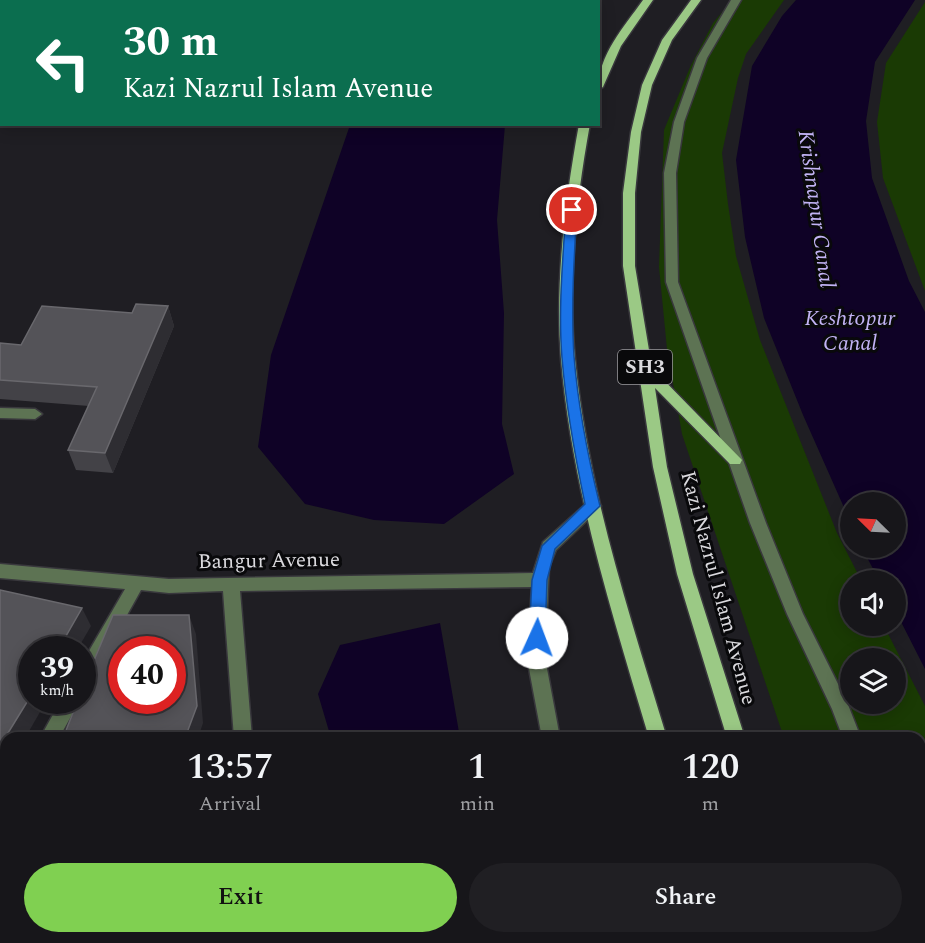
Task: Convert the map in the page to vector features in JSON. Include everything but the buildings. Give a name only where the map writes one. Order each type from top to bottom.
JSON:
[{"type":"main road","points":[[600,82],[616,46],[648,0]]},
{"type":"main road","name":"Kazi Nazrul Islam Avenue","points":[[696,0],[667,40],[647,85],[636,132],[629,193],[629,266],[660,467],[685,574],[734,732]]},
{"type":"main road","points":[[585,126],[573,188],[567,275],[568,357],[579,447],[608,573],[656,732]]},
{"type":"main road","points":[[645,370],[735,460]]},
{"type":"street","points":[[736,0],[702,58],[679,122],[670,173],[672,282],[735,460],[795,614],[841,708],[850,732]]},
{"type":"street","points":[[0,413],[35,414]]},
{"type":"street","points":[[550,732],[536,658],[539,580],[549,546],[593,506]]},
{"type":"street","name":"Bangur Avenue","points":[[0,571],[137,583],[231,585],[427,580],[539,580]]},
{"type":"street","points":[[96,655],[137,583]]},
{"type":"street","points":[[231,585],[243,732]]},
{"type":"street","points":[[52,732],[63,714]]},
{"type":"green space","points":[[732,0],[784,0],[746,54],[738,78],[722,153],[736,256],[760,340],[840,539],[840,558],[850,558],[856,570],[840,570],[840,636],[889,636],[895,648],[840,648],[840,714],[906,714],[906,669],[925,706],[925,732],[782,732],[682,434],[667,349],[659,267],[664,130],[691,65],[713,23]]},
{"type":"green space","points":[[925,2],[925,291],[883,178],[877,122],[886,63]]},
{"type":"water","name":"Keshtopur Canal","points":[[796,0],[915,0],[875,62],[866,121],[872,178],[909,281],[925,312],[925,669],[906,632],[906,570],[874,570],[867,558],[906,558],[906,492],[840,492],[840,498],[764,318],[745,237],[736,160],[752,66],[782,16]]},
{"type":"water","points":[[350,126],[505,126],[497,220],[504,313],[502,424],[514,474],[444,524],[374,520],[305,504],[258,447],[271,355]]},
{"type":"water","points":[[440,623],[459,732],[329,732],[318,694],[340,645]]},
{"type":"route","points":[[537,638],[539,580],[549,546],[561,532],[593,506],[579,447],[568,357],[567,275],[572,210]]},
{"type":"water label","name":"Krishnapur Canal","points":[[816,209]]}]
